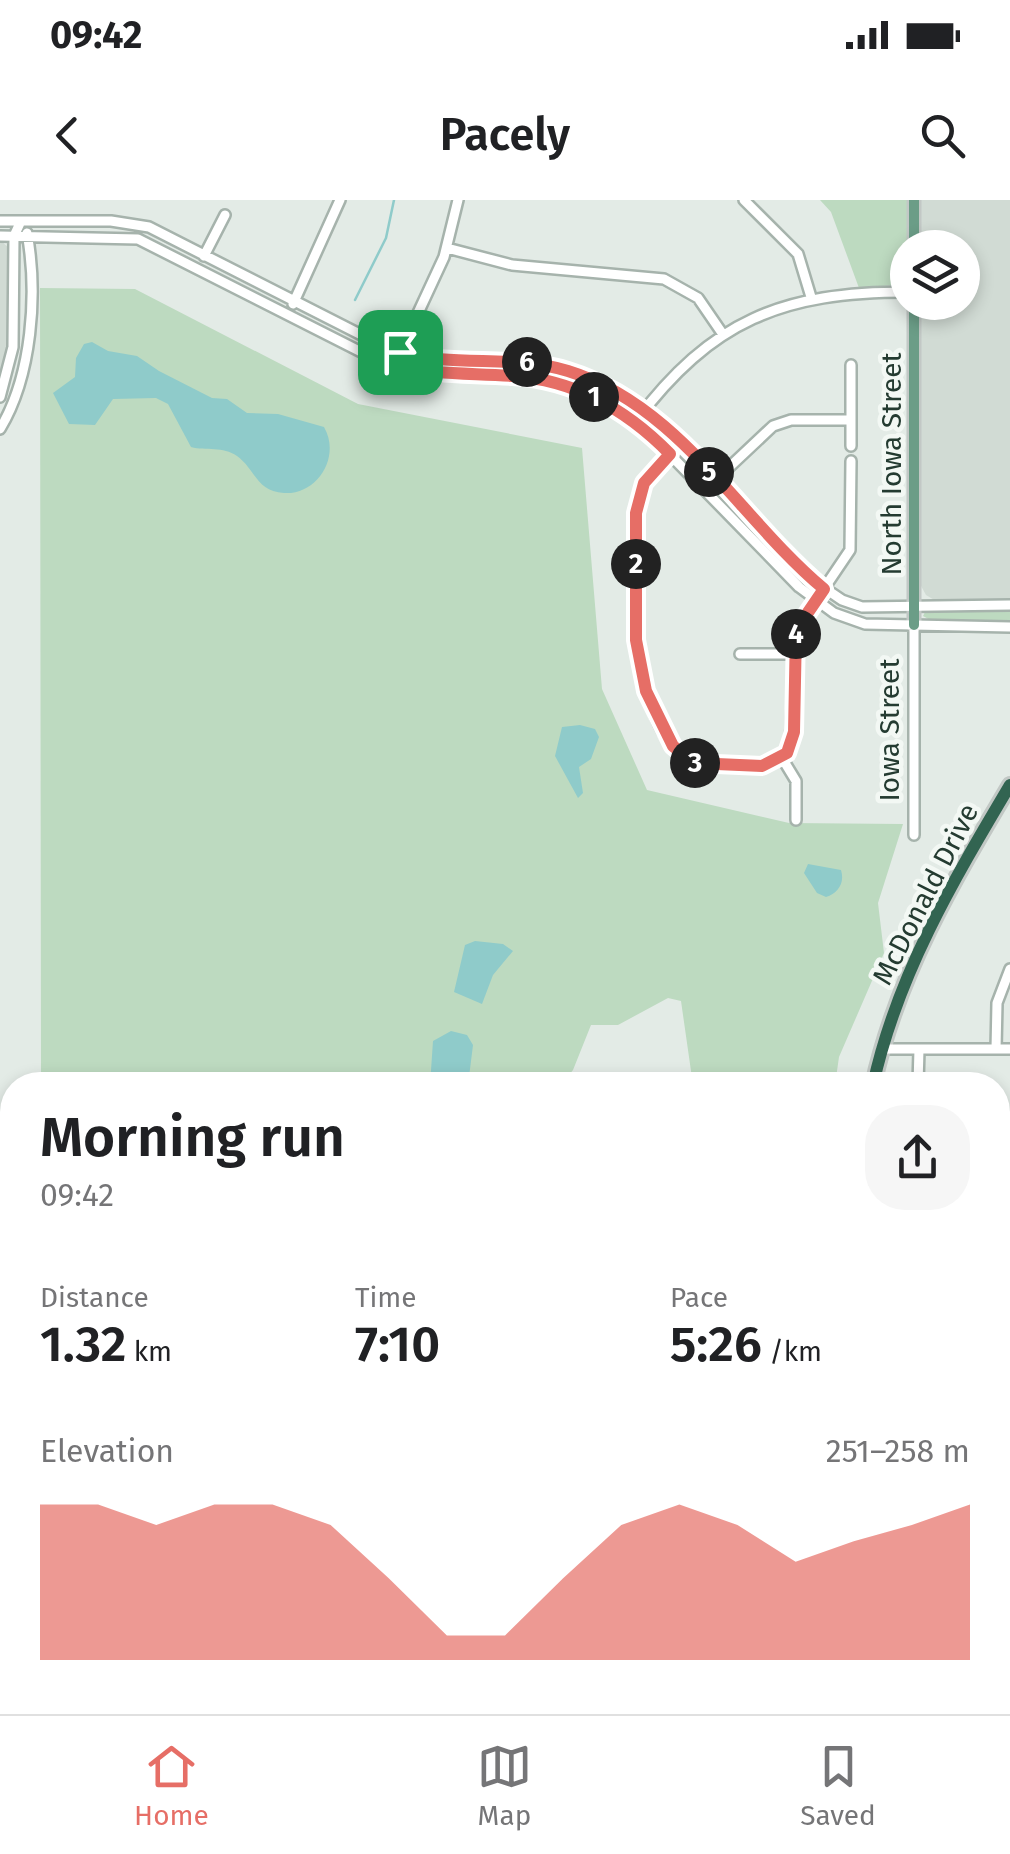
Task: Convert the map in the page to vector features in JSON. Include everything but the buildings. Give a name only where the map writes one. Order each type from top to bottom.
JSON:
[{"type":"highway","name":"McDonald Drive","points":[[876,1072],[920,946],[1010,785]]},
{"type":"main road","points":[[914,200],[914,230]]},
{"type":"main road","name":"North Iowa Street","points":[[914,320],[914,625]]},
{"type":"street","points":[[287,315],[340,200]]},
{"type":"street","points":[[396,366],[447,248],[458,200]]},
{"type":"street","points":[[744,200],[798,254],[811,297]]},
{"type":"street","points":[[198,268],[225,214]]},
{"type":"street","points":[[0,220],[124,222],[160,231],[400,352],[429,359],[554,367],[601,384],[644,410],[824,589],[862,608],[1010,605]]},
{"type":"street","points":[[0,396],[13,346],[14,236],[21,221]]},
{"type":"street","points":[[0,430],[18,394],[28,351],[29,236],[21,221]]},
{"type":"street","points":[[0,236],[125,237],[158,246],[287,315],[396,366],[437,374],[547,381],[586,393],[636,422],[815,601],[856,622],[1010,627]]},
{"type":"street","points":[[447,248],[512,265],[664,279],[698,298],[722,333]]},
{"type":"street","points":[[636,422],[677,370],[722,333],[769,310],[811,297],[890,293]]},
{"type":"street","points":[[851,365],[852,446]]},
{"type":"street","points":[[706,490],[773,426],[791,420],[851,420]]},
{"type":"street","points":[[680,444],[644,483],[636,513],[636,640],[646,691],[673,746],[694,763],[762,766],[782,758],[794,732],[796,630],[850,550],[851,461]]},
{"type":"street","name":"Iowa Street","points":[[914,625],[914,835]]},
{"type":"street","points":[[740,654],[794,654]]},
{"type":"street","points":[[782,758],[796,781],[796,820]]},
{"type":"street","points":[[996,1049],[997,1003],[1010,968]]},
{"type":"street","points":[[881,1049],[1010,1049]]},
{"type":"street","points":[[918,1072],[919,1049]]},
{"type":"shaded area","points":[[919,200],[1010,200],[1010,601],[936,601],[926,595],[920,584],[919,320],[980,320],[980,230],[919,230]]},
{"type":"shaded area","points":[[0,240],[10,249],[9,346],[0,385]]},
{"type":"green space","points":[[820,200],[908,200],[907,230],[890,230],[890,285],[859,288],[831,212]]},
{"type":"green space","points":[[40,288],[135,289],[358,404],[582,448],[602,689],[647,790],[789,823],[903,824],[878,903],[884,953],[839,1057],[837,1072],[691,1072],[681,1001],[668,998],[618,1025],[591,1025],[571,1072],[41,1072]]},
{"type":"green space","points":[[926,610],[1010,610],[1010,620],[932,621],[923,616]]},
{"type":"water","points":[[92,342],[108,351],[137,356],[212,398],[227,399],[247,413],[278,414],[324,427],[330,450],[323,472],[307,488],[296,492],[268,488],[232,453],[191,447],[168,404],[156,398],[113,399],[95,425],[69,424],[53,393],[75,377],[76,358],[84,344]]},
{"type":"water","points":[[580,725],[595,729],[599,737],[591,759],[579,767],[583,793],[578,798],[555,756],[562,727]]},
{"type":"water","points":[[808,864],[841,870],[837,890],[826,897],[817,893],[804,873]]},
{"type":"water","points":[[475,941],[503,944],[513,951],[493,975],[482,1004],[454,992],[465,945]]},
{"type":"water","points":[[451,1031],[467,1035],[473,1045],[470,1072],[431,1072],[433,1041]]},
{"type":"waterway","points":[[355,300],[386,238],[394,200]]},
{"type":"route","points":[[400,352],[429,359],[538,364],[611,388],[662,426],[824,589],[796,630],[794,732],[787,753],[769,766],[694,763],[673,746],[646,691],[636,640],[636,513],[644,483],[670,454],[636,422],[586,393],[527,377],[415,371],[396,366],[400,352]]}]
